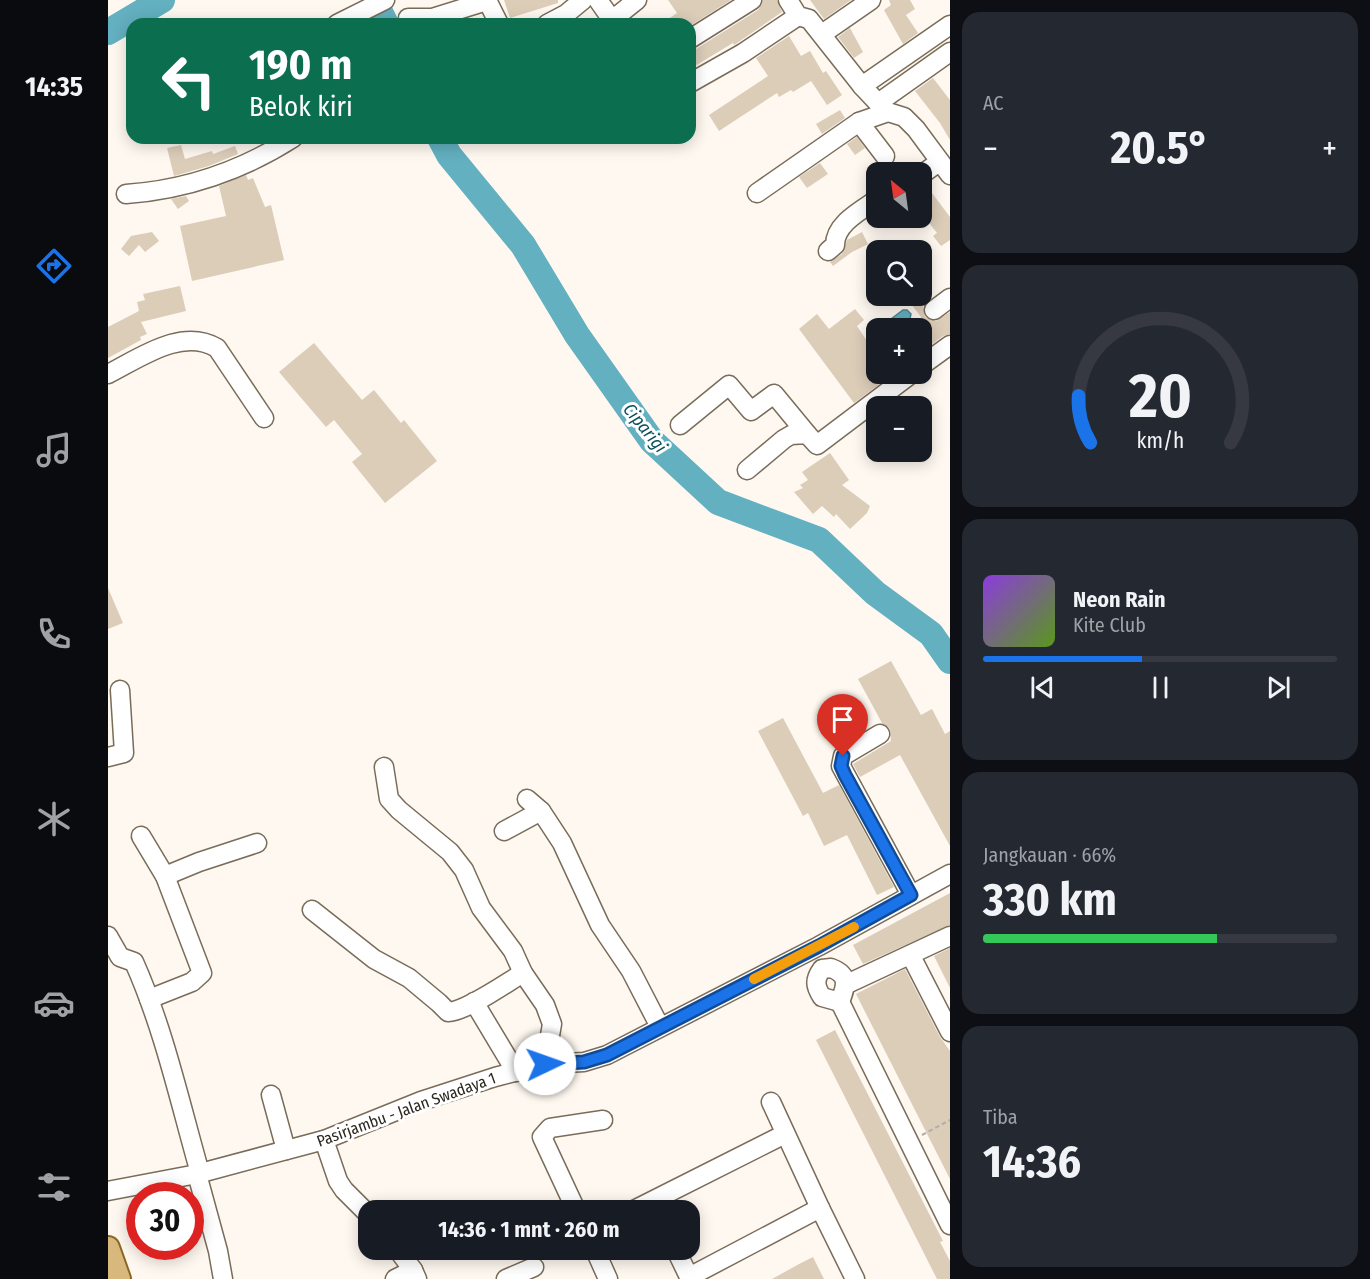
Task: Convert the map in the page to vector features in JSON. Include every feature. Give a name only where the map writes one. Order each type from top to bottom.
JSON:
[{"type":"main road","points":[[108,1248],[119,1279]]},
{"type":"street","points":[[349,18],[386,0]]},
{"type":"street","points":[[408,18],[432,18],[487,0],[496,18]]},
{"type":"street","points":[[559,18],[583,0]]},
{"type":"street","points":[[598,0],[611,18]]},
{"type":"street","points":[[618,18],[637,0]]},
{"type":"street","points":[[696,35],[752,0]]},
{"type":"street","points":[[788,0],[798,16],[809,19],[822,34],[862,86],[883,107],[904,117],[916,129],[945,168]]},
{"type":"street","points":[[822,34],[871,0]]},
{"type":"street","points":[[696,80],[743,53],[798,16]]},
{"type":"street","points":[[862,86],[950,25]]},
{"type":"street","points":[[757,192],[883,107],[950,52]]},
{"type":"street","points":[[859,122],[885,156]]},
{"type":"street","points":[[126,194],[157,191],[204,180],[226,172],[281,144]]},
{"type":"street","points":[[828,251],[835,245],[838,229],[866,208]]},
{"type":"street","points":[[934,310],[950,298]]},
{"type":"street","points":[[108,374],[182,340],[208,342],[218,348],[264,418]]},
{"type":"street","points":[[932,358],[950,345]]},
{"type":"street","points":[[680,425],[729,386],[751,411],[774,394],[817,445],[899,384]]},
{"type":"street","points":[[747,470],[784,439],[791,435],[807,434]]},
{"type":"street","points":[[108,757],[124,753],[120,690]]},
{"type":"street","points":[[880,734],[843,756],[841,766],[911,895]]},
{"type":"street","points":[[384,767],[389,799],[450,852],[471,883],[481,908],[513,951],[550,1016],[552,1024],[545,1064]]},
{"type":"street","points":[[504,831],[534,805],[562,843],[600,925],[631,971],[660,1026]]},
{"type":"street","points":[[141,836],[165,876],[202,973],[192,982],[149,999]]},
{"type":"street","points":[[165,876],[257,843]]},
{"type":"street","name":"Pasirjambu - Jalan Swadaya 1","points":[[108,1191],[199,1174],[324,1140],[421,1101],[545,1064],[584,1062],[607,1055],[819,946],[950,874]]},
{"type":"street","points":[[312,910],[374,959],[409,978],[440,1003],[446,1011],[453,1012],[474,1002],[524,973]]},
{"type":"street","points":[[108,936],[120,957],[134,962],[149,999],[199,1174],[223,1279]]},
{"type":"street","points":[[950,936],[847,984],[840,1002],[950,1225]]},
{"type":"street","points":[[911,956],[950,1031]]},
{"type":"street","points":[[840,1002],[822,998],[816,988],[815,979],[822,969],[831,968],[842,974],[847,984]]},
{"type":"street","points":[[474,1002],[516,1072]]},
{"type":"street","points":[[271,1095],[286,1150]]},
{"type":"street","points":[[771,1102],[819,1208],[855,1279]]},
{"type":"street","points":[[571,1200],[542,1137],[550,1128],[603,1120]]},
{"type":"street","points":[[665,1200],[785,1134]]},
{"type":"street","points":[[324,1140],[338,1181],[358,1204]]},
{"type":"street","points":[[680,1260],[689,1278],[819,1208]]},
{"type":"street","points":[[395,1279],[415,1274],[405,1260]]},
{"type":"street","points":[[599,1260],[608,1279]]},
{"type":"street","points":[[506,1279],[534,1267]]},
{"type":"path","points":[[909,1141],[950,1120]]},
{"type":"water","points":[[903,310],[911,314],[910,318],[892,318]]},
{"type":"building","points":[[504,0],[558,0],[558,3],[510,18]]},
{"type":"building","points":[[668,0],[731,0],[696,22],[696,18],[670,18],[677,13]]},
{"type":"building","points":[[763,0],[777,0],[782,12],[734,45],[733,43],[696,65],[696,49],[758,10]]},
{"type":"building","points":[[810,0],[851,0],[824,19]]},
{"type":"building","points":[[889,0],[910,0],[915,9],[906,15],[918,33],[903,44],[884,10],[891,5]]},
{"type":"building","points":[[850,28],[863,52],[854,58],[838,37]]},
{"type":"building","points":[[789,36],[801,56],[810,51],[823,73],[826,71],[842,95],[827,105],[811,81],[779,97],[777,93],[719,131],[709,115],[768,76],[756,58]]},
{"type":"building","points":[[933,78],[950,100],[950,140],[915,91]]},
{"type":"building","points":[[840,110],[845,118],[822,134],[816,124]]},
{"type":"building","points":[[857,137],[865,148],[855,155],[847,144]]},
{"type":"building","points":[[181,145],[185,159],[212,151],[213,154],[235,146],[238,154],[209,166],[174,176],[167,148]]},
{"type":"building","points":[[820,163],[828,174],[807,188],[799,177]]},
{"type":"building","points":[[246,175],[248,180],[253,178],[265,207],[271,205],[284,260],[192,281],[180,226],[226,216],[219,186]]},
{"type":"building","points":[[932,193],[950,217],[950,240],[941,246],[933,236],[937,233],[932,227]]},
{"type":"building","points":[[186,196],[189,201],[178,209],[171,199]]},
{"type":"building","points":[[152,232],[159,241],[145,252],[139,245],[129,256],[121,249],[131,236]]},
{"type":"building","points":[[862,232],[866,245],[833,266],[830,262],[842,254],[847,240]]},
{"type":"building","points":[[180,286],[186,311],[141,322],[147,334],[140,337],[141,340],[108,358],[108,327],[139,311],[137,302],[145,300],[143,294]]},
{"type":"building","points":[[913,306],[923,306],[925,317],[928,318],[921,317]]},
{"type":"building","points":[[855,309],[864,320],[857,326],[866,340],[866,384],[880,384],[854,403],[799,329],[817,314],[829,329]]},
{"type":"building","points":[[950,312],[950,334],[932,344],[932,320],[936,321]]},
{"type":"building","points":[[314,343],[362,400],[374,390],[401,423],[404,420],[437,461],[385,503],[352,462],[362,454],[334,420],[326,427],[279,372]]},
{"type":"building","points":[[830,453],[849,480],[842,485],[870,506],[867,513],[850,529],[836,514],[834,517],[822,506],[813,514],[794,492],[803,488],[800,485],[808,480],[802,472]]},
{"type":"building","points":[[108,588],[123,623],[108,629]]},
{"type":"building","points":[[891,661],[921,715],[932,709],[945,734],[950,731],[950,846],[900,755],[860,777],[853,764],[891,741],[890,729],[882,723],[858,679]]},
{"type":"building","points":[[783,718],[823,793],[839,785],[894,887],[877,895],[847,835],[824,846],[808,813],[803,816],[758,731]]},
{"type":"building","points":[[950,893],[950,925],[863,964],[853,945]]},
{"type":"building","points":[[950,948],[950,988],[934,956]]},
{"type":"building","points":[[905,969],[940,1037],[950,1051],[950,1179],[856,994]]},
{"type":"building","points":[[835,1030],[943,1241],[940,1242],[950,1261],[950,1279],[937,1279],[816,1040]]},
{"type":"building","points":[[813,1257],[824,1279],[772,1279],[801,1263]]},
{"type":"waterway","name":"Ciparigi","points":[[132,18],[162,0]]},
{"type":"waterway","name":"Ciparigi","points":[[374,0],[383,18]]},
{"type":"waterway","name":"Ciparigi","points":[[108,32],[126,21]]},
{"type":"waterway","name":"Ciparigi","points":[[443,144],[449,155],[523,245],[577,335],[652,441],[718,502],[819,540],[875,593],[931,634],[950,661]]},
{"type":"slow traffic","points":[[754,979],[854,927]]},
{"type":"route","points":[[545,1064],[584,1062],[607,1055],[819,946],[911,895],[845,775],[841,766],[843,756]]}]
